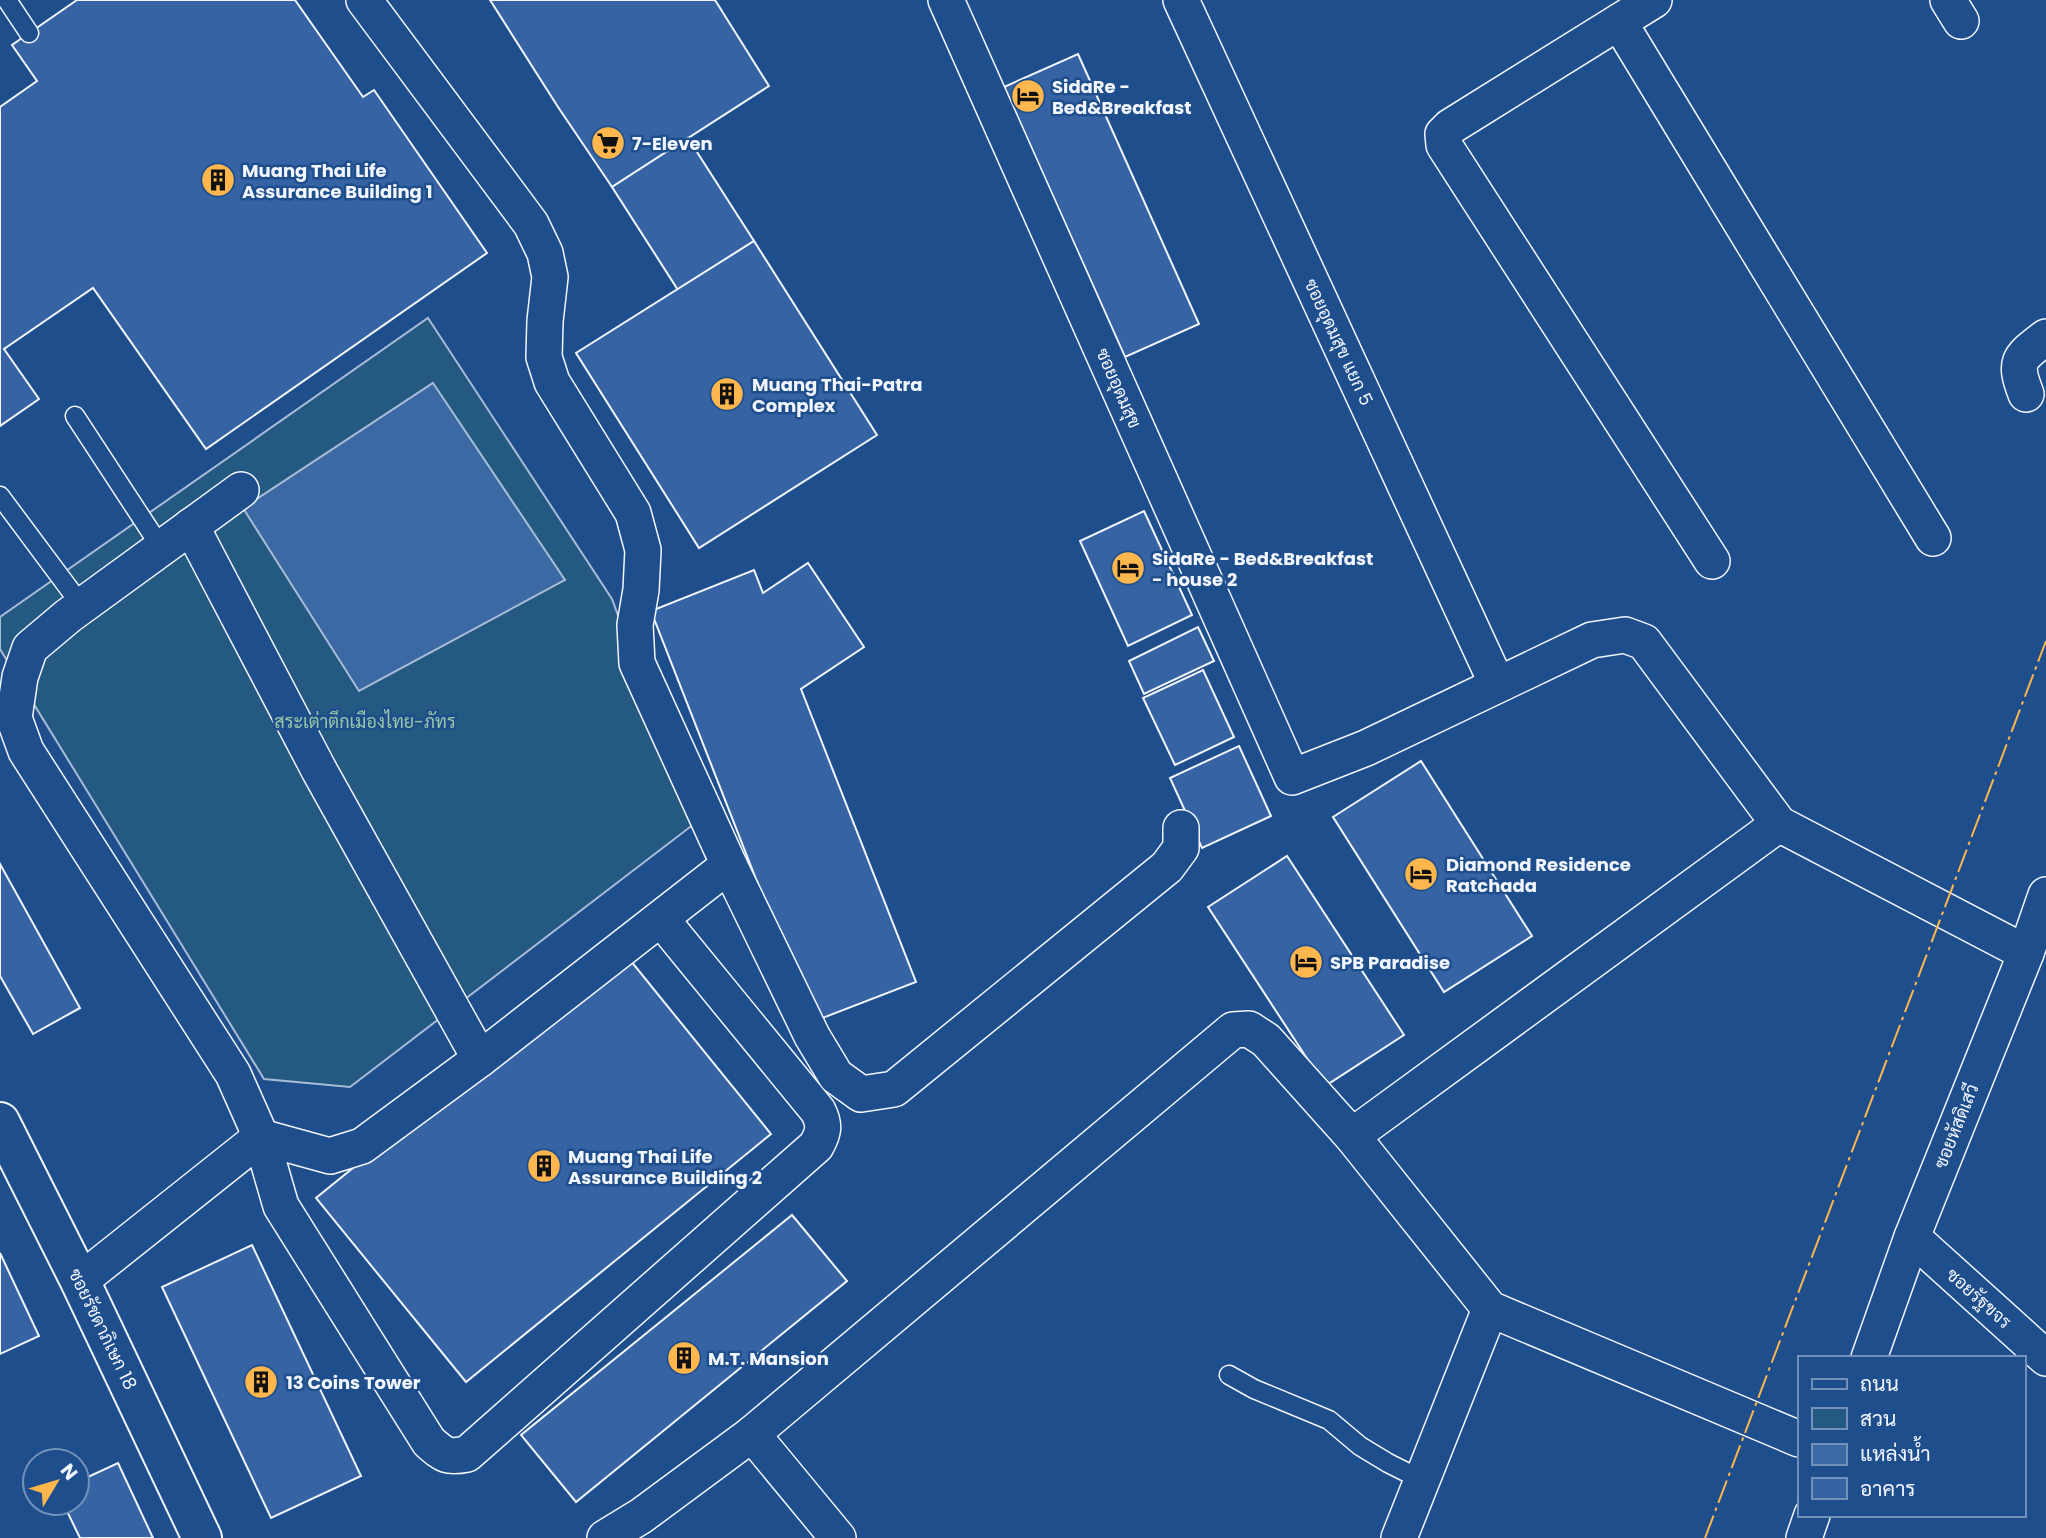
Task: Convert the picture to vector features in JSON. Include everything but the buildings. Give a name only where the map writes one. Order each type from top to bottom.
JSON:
[{"type":"street","points":[[364,0],[531,224],[545,253],[550,277],[544,358],[552,382],[633,513],[643,550],[641,590],[635,625],[637,663],[811,1036],[836,1076],[861,1094],[894,1088],[1167,867],[1181,848],[1181,828]]},
{"type":"street","name":"ซอยอุดมสุข","points":[[946,0],[1292,777],[1366,748],[1497,684]]},
{"type":"street","name":"ซอยอุดมสุข แยก 5","points":[[1181,0],[1497,684]]},
{"type":"street","points":[[1654,0],[1450,127],[1443,134],[1444,145],[1712,561]]},
{"type":"street","points":[[1619,22],[1933,537]]},
{"type":"street","points":[[2026,394],[2018,375],[2018,365],[2027,351],[2046,337]]},
{"type":"street","points":[[241,491],[82,606],[30,648],[20,677],[14,718],[26,751],[233,1074],[261,1137],[281,1206],[429,1443],[451,1457],[467,1454],[816,1146],[822,1135],[824,1124],[818,1111],[661,919]]},
{"type":"street","points":[[191,526],[319,769],[480,1059]]},
{"type":"street","points":[[1497,684],[1592,640],[1625,635],[1644,642],[1779,824],[2026,953]]},
{"type":"street","points":[[1352,1136],[1779,824]]},
{"type":"street","points":[[261,1137],[330,1156],[362,1146],[480,1059],[729,865]]},
{"type":"street","name":"ซอยหัสดิเสวี","points":[[1870,1356],[1912,1237],[2026,953],[2046,895]]},
{"type":"street","points":[[605,1538],[641,1516],[752,1434],[1233,1030],[1248,1029],[1266,1040],[1352,1136],[1490,1309],[1798,1439]]},
{"type":"street","name":"ซอยรัชดาภิเษก 18","points":[[0,1122],[80,1281],[202,1538]]},
{"type":"street","points":[[80,1281],[261,1137]]},
{"type":"street","name":"ซอยรัฐขจร","points":[[1912,1237],[2046,1358]]},
{"type":"street","points":[[1399,1538],[1490,1309]]},
{"type":"street","points":[[752,1434],[838,1538]]},
{"type":"street","points":[[1804,1538],[1811,1517]]},
{"type":"lane","points":[[7,0],[29,33]]},
{"type":"lane","points":[[75,416],[162,549]]},
{"type":"lane","points":[[0,496],[82,606]]},
{"type":"lane","points":[[1230,1375],[1254,1389],[1329,1420],[1360,1446],[1422,1480]]},
{"type":"green space","name":"สระเต่าตึกเมืองไทย-ภัทร","points":[[428,318],[612,599],[694,824],[350,1087],[264,1079],[0,649],[0,617]]},
{"type":"water","points":[[433,383],[565,580],[359,691],[243,508]]},
{"type":"power","points":[[1705,1538],[2046,641]]},
{"type":"place","name":"SidaRe - Bed&Breakfast","points":[[1028,96]]},
{"type":"place","name":"7-Eleven","points":[[608,143]]},
{"type":"place","name":"Muang Thai Life Assurance Building 1","points":[[218,180]]},
{"type":"place","name":"Muang Thai-Patra Complex","points":[[727,394]]},
{"type":"place","name":"SidaRe - Bed&Breakfast - house 2","points":[[1128,568]]},
{"type":"place","name":"Diamond Residence Ratchada","points":[[1421,874]]},
{"type":"place","name":"SPB Paradise","points":[[1306,962]]},
{"type":"place","name":"Muang Thai Life Assurance Building 2","points":[[544,1166]]},
{"type":"place","name":"M.T. Mansion","points":[[684,1358]]},
{"type":"place","name":"13 Coins Tower","points":[[261,1382]]}]
